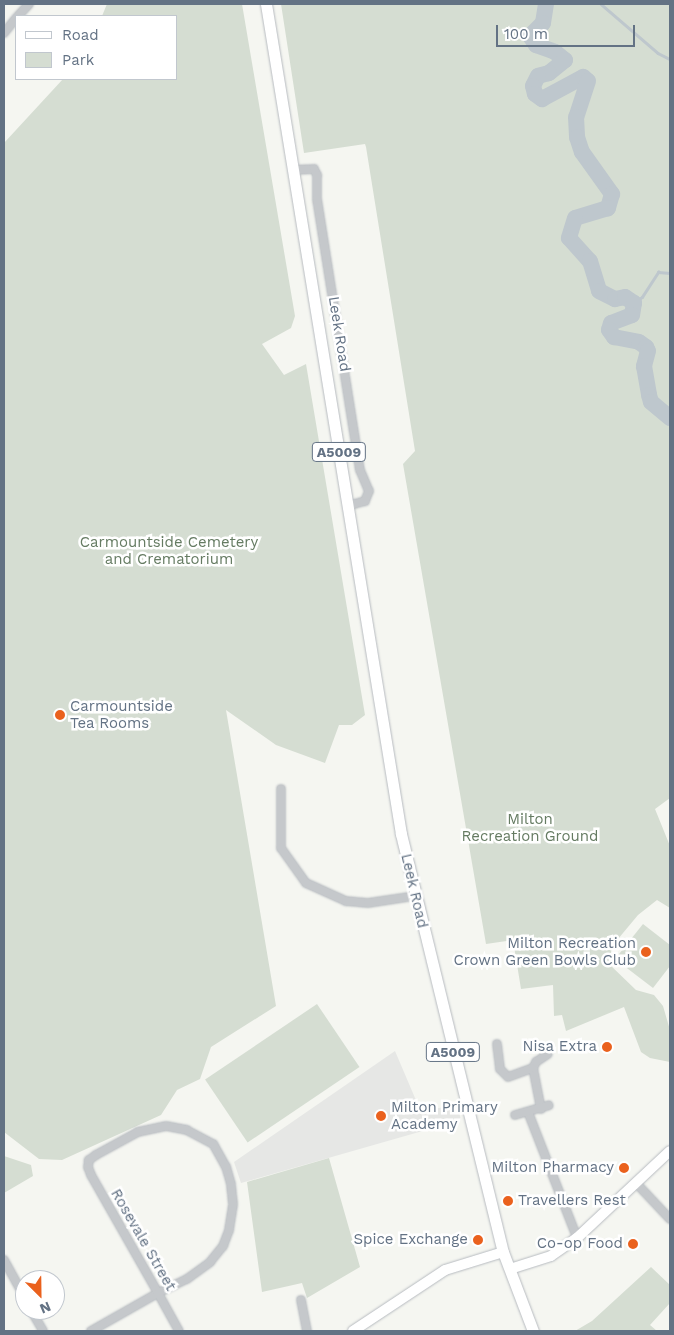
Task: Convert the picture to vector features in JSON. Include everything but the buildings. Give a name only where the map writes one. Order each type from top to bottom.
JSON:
[{"type":"main road","name":"Leek Road","points":[[266,4],[392,783],[415,896],[503,1252],[510,1269]]},
{"type":"main road","name":"A5009","points":[[510,1269],[533,1331]]},
{"type":"street","points":[[19,15],[29,4]]},
{"type":"street","points":[[4,33],[15,19]]},
{"type":"street","name":"Leek Road","points":[[293,170],[306,167],[314,169],[318,175],[317,199],[360,470],[369,491],[365,501],[348,506]]},
{"type":"street","points":[[281,789],[281,848],[306,883],[346,901],[368,903],[415,896]]},
{"type":"street","points":[[497,1044],[500,1069],[508,1077],[533,1068]]},
{"type":"street","points":[[541,1109],[533,1068],[536,1062],[548,1054]]},
{"type":"street","points":[[515,1115],[541,1109],[549,1105]]},
{"type":"street","points":[[528,1112],[577,1238]]},
{"type":"street","name":"Rosevale Street","points":[[158,1292],[187,1279],[210,1262],[223,1246],[234,1204],[226,1167],[207,1140],[187,1130],[166,1126],[138,1132],[89,1160],[91,1175],[179,1331]]},
{"type":"street","points":[[510,1269],[551,1256],[577,1238],[637,1184],[670,1151]]},
{"type":"street","points":[[637,1184],[670,1219]]},
{"type":"street","points":[[353,1331],[444,1270],[503,1252]]},
{"type":"street","points":[[4,1260],[15,1280]]},
{"type":"street","points":[[91,1331],[158,1292]]},
{"type":"street","points":[[301,1300],[307,1331]]},
{"type":"street","points":[[37,1320],[43,1331]]},
{"type":"shaded area","name":"Milton Primary Academy","points":[[395,1051],[421,1112],[457,1104],[461,1120],[241,1183],[234,1162]]},
{"type":"green space","name":"Carmountside Cemetery and Crematorium","points":[[107,4],[242,4],[295,316],[291,328],[262,344],[284,375],[306,364],[365,715],[352,725],[339,725],[325,763],[276,745],[226,710],[276,1006],[211,1047],[200,1079],[177,1090],[161,1115],[62,1160],[39,1159],[4,1132],[4,143],[62,80],[178,80],[178,15],[102,15]]},
{"type":"green space","name":"Milton Recreation Ground","points":[[281,4],[670,4],[670,798],[655,809],[670,846],[670,908],[657,900],[638,915],[613,945],[608,963],[636,990],[654,995],[663,1006],[670,1030],[670,1062],[650,1058],[641,1052],[624,1007],[566,1031],[562,1015],[554,1016],[553,985],[521,989],[513,940],[486,944],[403,464],[415,451],[366,147],[365,144],[304,153]]},
{"type":"green space","name":"Milton Recreation Crown Green Bowls Club","points":[[643,924],[670,945],[670,966],[653,988],[615,959]]},
{"type":"green space","points":[[317,1004],[359,1067],[248,1142],[205,1079]]},
{"type":"green space","points":[[4,1156],[31,1165],[33,1176],[4,1193]]},
{"type":"green space","points":[[329,1158],[360,1267],[307,1298],[302,1283],[262,1292],[247,1182]]},
{"type":"green space","points":[[651,1267],[670,1285],[670,1303],[650,1325],[657,1331],[575,1331],[592,1321]]},
{"type":"waterway","points":[[546,4],[543,23],[530,36],[536,45],[555,52],[565,60],[549,73],[538,76],[533,86],[535,94],[542,99],[583,77],[588,81],[576,117],[577,137],[582,152],[612,194],[608,208],[575,218],[569,238],[590,261],[599,291],[615,299],[625,297],[634,303],[632,315],[611,323],[609,330],[614,337],[639,342],[646,347],[648,351],[644,366],[651,402],[670,418]]},
{"type":"waterway","points":[[601,4],[658,53],[670,59]]},
{"type":"waterway","points":[[634,303],[642,297],[658,272],[670,273]]},
{"type":"place","name":"Carmountside Tea Rooms","points":[[60,715]]},
{"type":"place","name":"Milton Recreation Crown Green Bowls Club","points":[[646,952]]},
{"type":"place","name":"Nisa Extra","points":[[607,1047]]},
{"type":"place","name":"Milton Primary Academy","points":[[381,1116]]},
{"type":"place","name":"Milton Pharmacy","points":[[624,1168]]},
{"type":"place","name":"Travellers Rest","points":[[508,1201]]},
{"type":"place","name":"Spice Exchange","points":[[478,1240]]},
{"type":"place","name":"Co-op Food","points":[[633,1244]]}]
